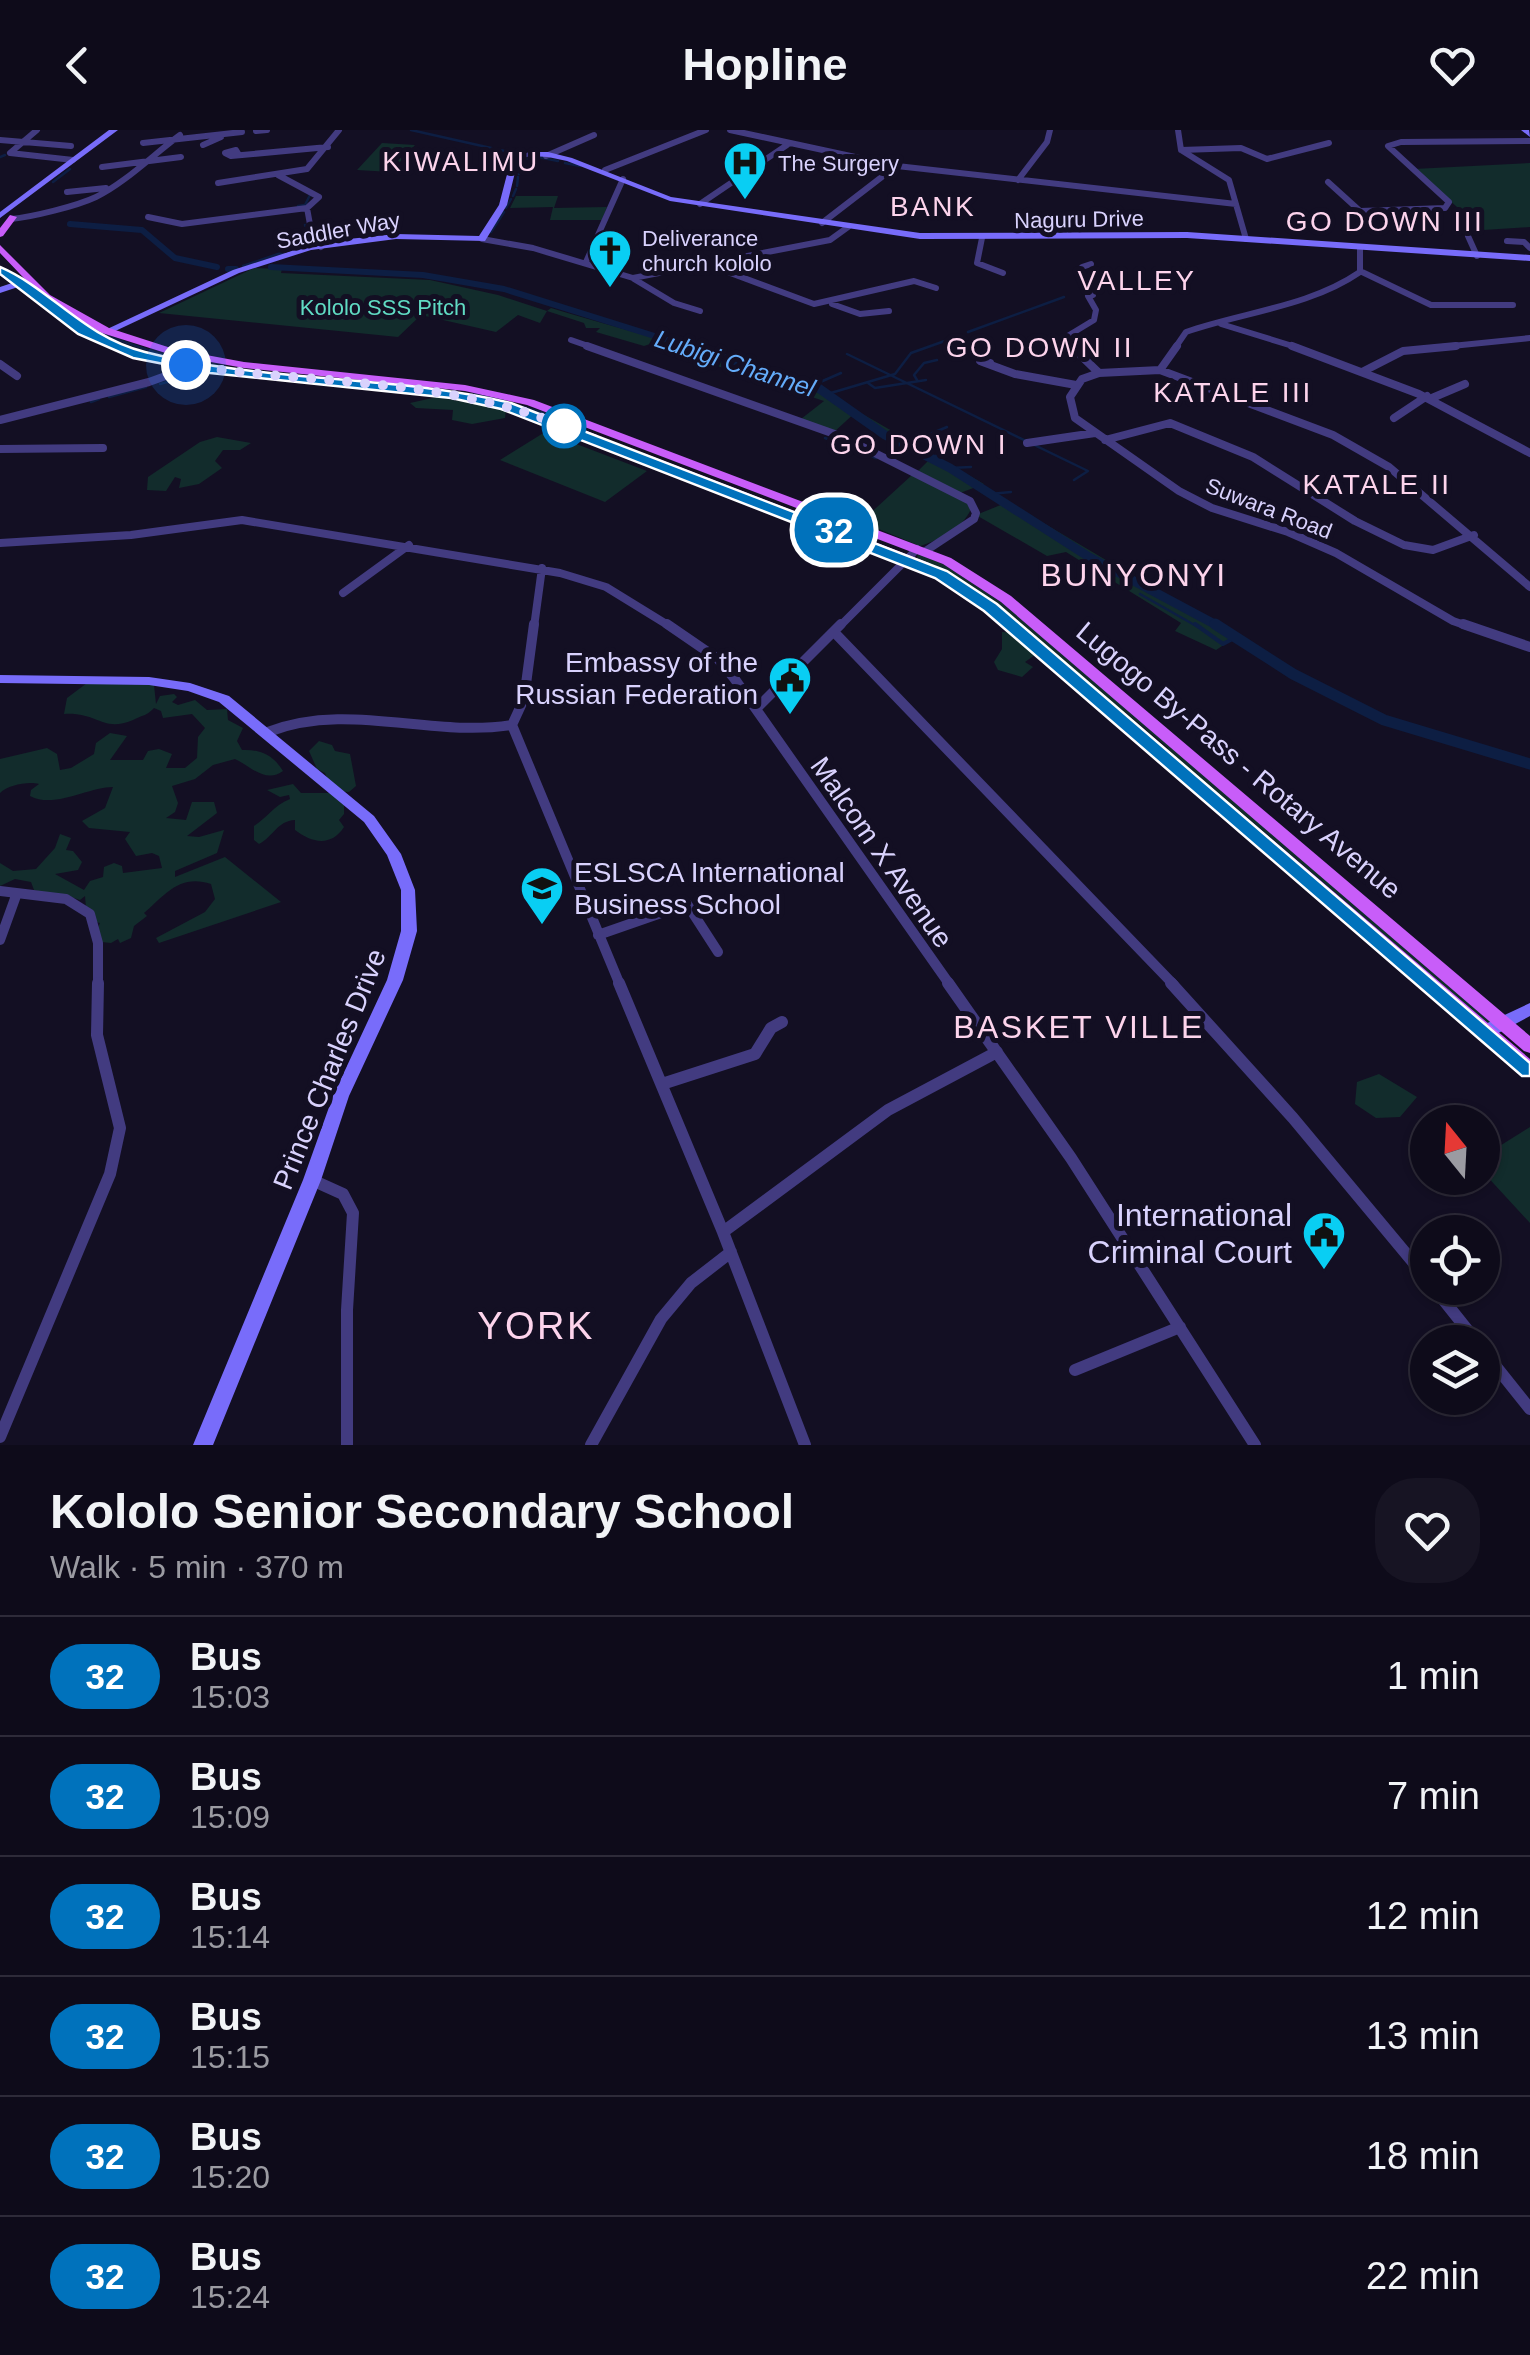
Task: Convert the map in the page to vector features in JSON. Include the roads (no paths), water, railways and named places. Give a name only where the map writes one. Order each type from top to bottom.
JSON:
[{"type":"main road","points":[[0,234],[5,219]]},
{"type":"main road","name":"Lugogo By-Pass - Rotary Avenue","points":[[0,248],[6,262],[60,303],[108,331],[132,343],[202,364]]},
{"type":"main road","name":"Lugogo By-Pass - Rotary Avenue","points":[[0,271],[82,331],[115,347],[202,364],[463,387],[532,403],[643,451],[916,554],[947,562],[1006,599],[1365,902],[1494,1027],[1530,1070]]},
{"type":"main road","name":"Lugogo By-Pass - Rotary Avenue","points":[[1494,1027],[1530,1046]]},
{"type":"street","points":[[0,157],[37,130]]},
{"type":"street","points":[[5,219],[114,130]]},
{"type":"street","points":[[5,219],[122,130]]},
{"type":"street","points":[[256,131],[267,130]]},
{"type":"street","points":[[218,183],[310,168],[339,130]]},
{"type":"street","points":[[546,156],[594,135],[582,130]]},
{"type":"street","points":[[605,170],[706,130]]},
{"type":"street","points":[[730,130],[897,166],[1236,204]]},
{"type":"street","points":[[1018,180],[1047,142],[1050,130]]},
{"type":"street","points":[[1178,130],[1181,150],[1229,180],[1246,239]]},
{"type":"street","points":[[143,142],[242,132]]},
{"type":"street","points":[[203,145],[226,134]]},
{"type":"street","points":[[5,219],[36,217],[53,208],[96,197],[180,135]]},
{"type":"street","points":[[1328,182],[1360,212],[1434,210],[1449,204],[1390,152],[1390,144],[1528,135]]},
{"type":"street","points":[[0,140],[71,146]]},
{"type":"street","points":[[1181,150],[1235,148],[1267,159],[1329,144]]},
{"type":"street","points":[[700,204],[786,145]]},
{"type":"street","points":[[239,154],[328,146]]},
{"type":"street","points":[[10,153],[73,160]]},
{"type":"street","name":"Naguru Drive","points":[[482,239],[503,205],[521,155],[546,156],[605,170],[650,193],[700,204],[920,236],[1140,234],[1530,258]]},
{"type":"street","points":[[102,167],[181,157]]},
{"type":"street","points":[[822,223],[897,166]]},
{"type":"street","points":[[148,216],[178,224],[307,208],[318,196],[278,175]]},
{"type":"street","points":[[586,262],[623,179]]},
{"type":"street","points":[[67,192],[108,188]]},
{"type":"street","points":[[307,208],[311,230],[321,247]]},
{"type":"street","points":[[633,278],[830,240],[848,227]]},
{"type":"street","name":"Saddler Way","points":[[108,331],[256,264],[321,247],[412,234],[482,239],[586,262],[610,274],[633,278],[674,303],[700,311]]},
{"type":"street","points":[[1468,236],[1477,256]]},
{"type":"street","points":[[982,238],[978,263],[1002,273]]},
{"type":"street","points":[[1507,241],[1524,242],[1530,248]]},
{"type":"street","points":[[1160,370],[1186,332],[1347,282],[1360,271],[1360,249]]},
{"type":"street","points":[[1092,264],[1082,267],[1080,280],[1092,295],[1088,296],[1096,310],[1094,320],[1066,337],[1099,373]]},
{"type":"street","points":[[708,265],[814,304],[832,303],[914,281],[936,288]]},
{"type":"street","points":[[1360,271],[1431,305],[1513,304]]},
{"type":"street","points":[[0,290],[15,285]]},
{"type":"street","points":[[832,303],[860,314],[890,312]]},
{"type":"street","points":[[1221,324],[1429,397],[1470,416],[1530,453]]},
{"type":"street","points":[[1362,372],[1402,351],[1530,338]]},
{"type":"street","points":[[1519,339],[1530,348]]},
{"type":"street","points":[[571,340],[843,437],[970,501],[976,513],[974,520],[916,554],[757,708]]},
{"type":"street","points":[[990,363],[1020,375],[1076,385],[1099,373],[1160,370],[1350,442],[1389,467],[1530,587]]},
{"type":"street","points":[[0,364],[17,376]]},
{"type":"street","points":[[0,420],[202,364]]},
{"type":"street","points":[[1394,418],[1429,397],[1465,384]]},
{"type":"street","name":"Suwara Road","points":[[1076,385],[1070,397],[1073,414],[1095,434],[1180,492],[1212,508],[1336,552],[1453,621],[1530,647]]},
{"type":"street","points":[[1105,440],[1170,423],[1253,457],[1355,521],[1404,546],[1433,550],[1474,536]]},
{"type":"street","points":[[1027,443],[1095,434]]},
{"type":"street","points":[[0,449],[104,448]]},
{"type":"street","name":"Malcom X Avenue","points":[[0,543],[112,537],[242,520],[542,568],[606,588],[680,631],[718,660],[757,708],[828,817],[1111,1217],[1254,1445]]},
{"type":"street","points":[[343,593],[408,545]]},
{"type":"street","points":[[542,568],[524,700],[512,725],[723,1232],[805,1445]]},
{"type":"street","points":[[1519,576],[1530,571]]},
{"type":"street","points":[[834,632],[1188,998],[1333,1163],[1410,1258]]},
{"type":"street","name":"Prince Charles Drive","points":[[0,679],[149,681],[190,687],[224,699],[370,819],[394,854],[408,890],[408,931],[395,980],[341,1096],[312,1180],[203,1445]]},
{"type":"street","points":[[268,732],[304,718],[452,730],[512,725]]},
{"type":"street","points":[[0,891],[66,899],[84,908],[94,921],[98,943],[97,1035],[120,1128],[104,1187],[0,1437]]},
{"type":"street","points":[[0,940],[17,893]]},
{"type":"street","points":[[598,935],[687,904],[718,952]]},
{"type":"street","points":[[1494,1027],[1530,1009]]},
{"type":"street","points":[[662,1084],[755,1054],[771,1028],[782,1022]]},
{"type":"street","points":[[723,1232],[863,1123],[912,1092],[997,1052]]},
{"type":"street","points":[[312,1180],[342,1194],[353,1214],[347,1310],[347,1445]]},
{"type":"street","points":[[591,1445],[661,1319],[691,1283],[731,1252]]},
{"type":"street","points":[[1448,1305],[1464,1325]]},
{"type":"street","points":[[1075,1370],[1180,1327]]},
{"type":"street","points":[[1500,1372],[1530,1409]]},
{"type":"waterway","points":[[411,130],[509,152]]},
{"type":"waterway","points":[[0,157],[5,155]]},
{"type":"waterway","points":[[519,174],[525,159],[538,157]]},
{"type":"waterway","points":[[538,157],[558,161]]},
{"type":"waterway","points":[[565,163],[580,166]]},
{"type":"waterway","points":[[53,182],[70,169]]},
{"type":"waterway","points":[[517,186],[518,177]]},
{"type":"waterway","points":[[513,196],[516,189]]},
{"type":"waterway","points":[[298,206],[305,205],[310,195]]},
{"type":"waterway","points":[[506,208],[511,199]]},
{"type":"waterway","points":[[491,232],[504,212]]},
{"type":"waterway","name":"Lubigi Channel","points":[[70,224],[142,230],[175,258],[217,267]]},
{"type":"waterway","points":[[294,249],[313,245],[305,225]]},
{"type":"waterway","points":[[243,266],[284,252]]},
{"type":"waterway","name":"Lubigi Channel","points":[[271,267],[423,275],[504,289],[693,348]]},
{"type":"waterway","points":[[228,269],[236,269]]},
{"type":"waterway","points":[[968,332],[1064,297]]},
{"type":"waterway","points":[[58,307],[101,334],[171,358]]},
{"type":"waterway","points":[[891,375],[911,353],[956,337]]},
{"type":"waterway","name":"Lubigi Channel","points":[[685,346],[817,387],[885,435],[950,468],[1089,557],[1218,626]]},
{"type":"waterway","points":[[847,354],[891,375]]},
{"type":"waterway","points":[[917,380],[914,375],[924,363],[937,360]]},
{"type":"waterway","points":[[801,381],[818,383],[841,373]]},
{"type":"waterway","points":[[824,395],[891,375]]},
{"type":"waterway","points":[[891,375],[907,383]]},
{"type":"waterway","points":[[160,384],[182,378]]},
{"type":"waterway","points":[[907,383],[926,380]]},
{"type":"waterway","points":[[868,383],[875,388],[907,383]]},
{"type":"waterway","points":[[907,383],[1088,471],[1074,480]]},
{"type":"waterway","points":[[109,397],[146,387]]},
{"type":"waterway","points":[[475,393],[551,415]]},
{"type":"waterway","points":[[91,402],[99,399]]},
{"type":"waterway","points":[[906,444],[947,427]]},
{"type":"waterway","points":[[825,438],[876,458]]},
{"type":"waterway","points":[[926,456],[941,456],[961,447]]},
{"type":"waterway","points":[[950,468],[971,467]]},
{"type":"waterway","points":[[990,494],[1011,492]]},
{"type":"waterway","points":[[1140,594],[1198,627]]},
{"type":"waterway","points":[[1195,624],[1223,644],[1236,637],[1233,634]]},
{"type":"waterway","name":"Lubigi Channel","points":[[1218,626],[1293,674],[1384,720],[1530,764]]},
{"type":"place","name":"The Surgery","points":[[745,201]]},
{"type":"place","name":"Deliverance church kololo","points":[[610,289]]},
{"type":"place","name":"Embassy of the Russian Federation","points":[[790,716]]},
{"type":"place","name":"ESLSCA International Business School","points":[[542,926]]},
{"type":"place","name":"International Criminal Court","points":[[1324,1271]]},
{"type":"district","name":"KIWALIMU","points":[[461,161]]},
{"type":"district","name":"BANK","points":[[933,206]]},
{"type":"district","name":"GO DOWN III","points":[[1385,221]]},
{"type":"district","name":"VALLEY","points":[[1137,280]]},
{"type":"district","name":"GO DOWN II","points":[[1040,347]]},
{"type":"district","name":"KATALE III","points":[[1233,392]]},
{"type":"district","name":"GO DOWN I","points":[[919,444]]},
{"type":"district","name":"KATALE II","points":[[1377,484]]},
{"type":"district","name":"BUNYONYI","points":[[1134,575]]},
{"type":"district","name":"BASKET VILLE","points":[[1079,1027]]},
{"type":"district","name":"YORK","points":[[536,1326]]},
{"type":"park label","name":"Kololo SSS Pitch","points":[[383,307]]}]
